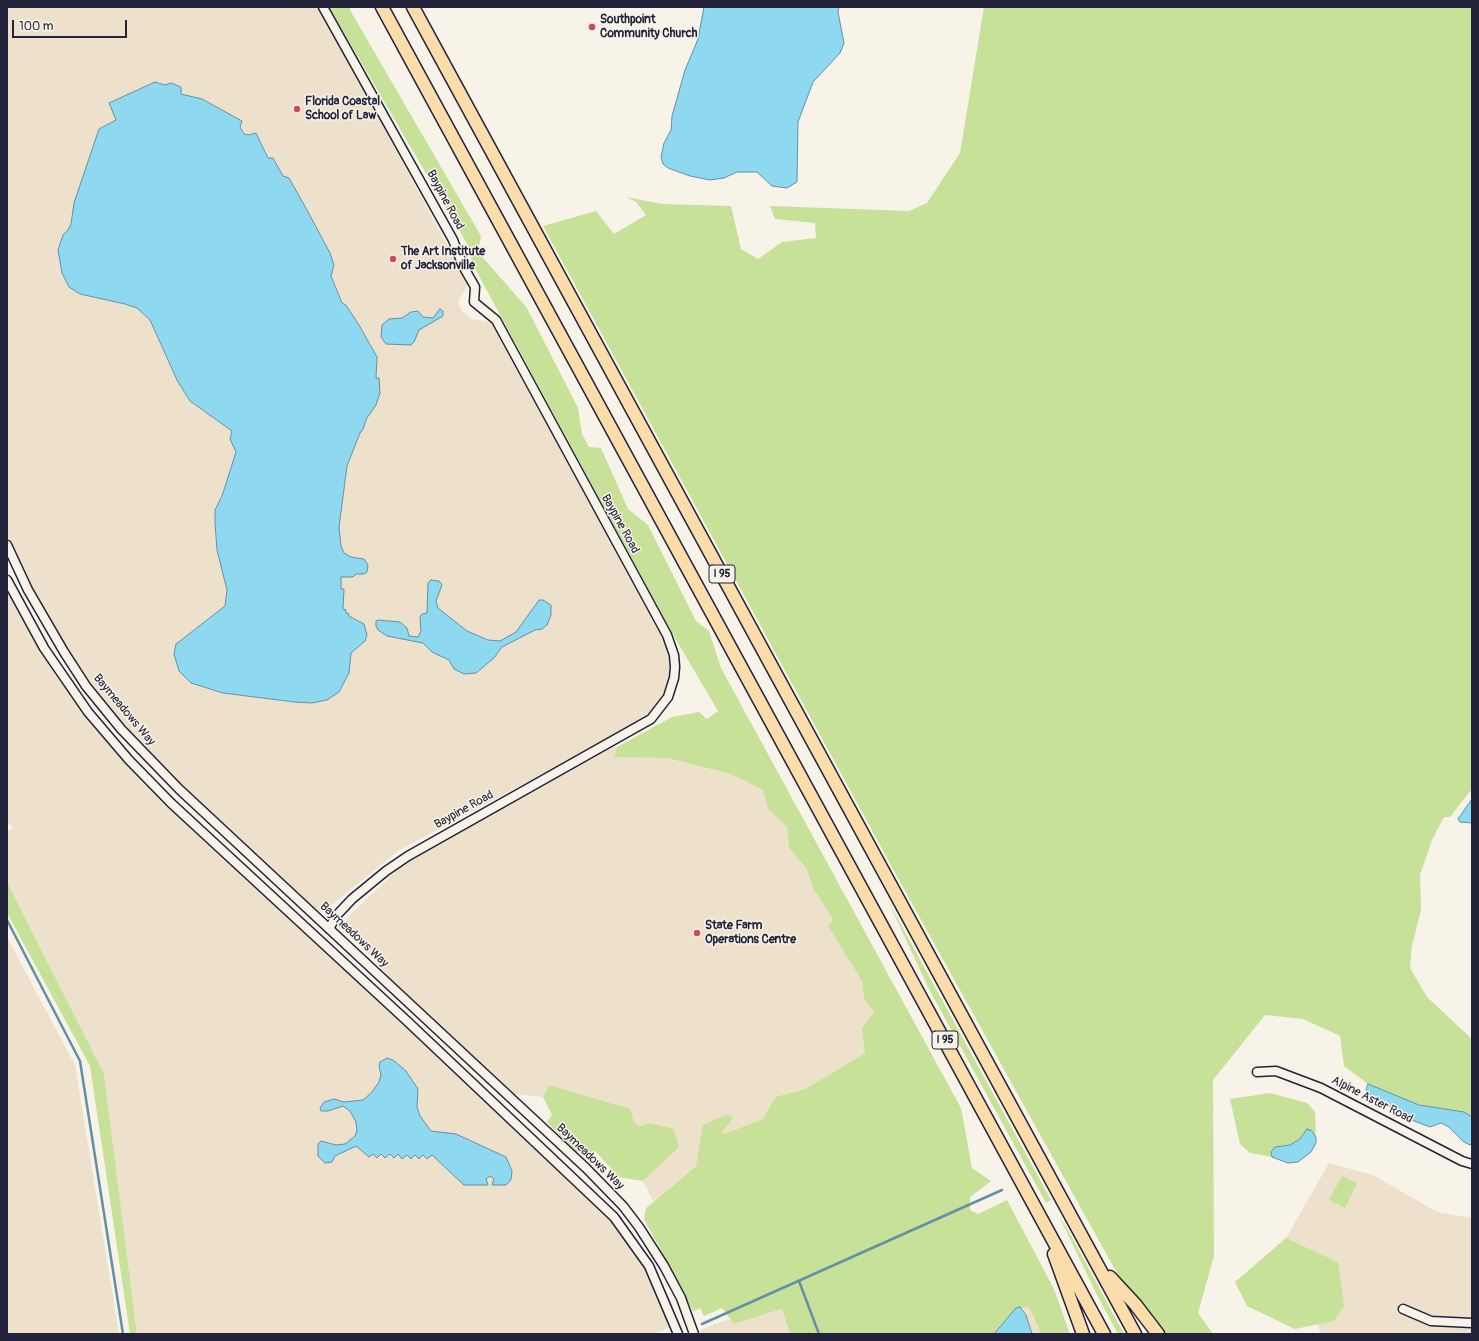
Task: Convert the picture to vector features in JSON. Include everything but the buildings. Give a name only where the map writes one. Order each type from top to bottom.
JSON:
[{"type":"highway","name":"I 95","points":[[382,7],[1104,1334]]},
{"type":"highway","name":"I 95","points":[[413,7],[1135,1334]]},
{"type":"highway","points":[[1040,1216],[1083,1334]]},
{"type":"highway","points":[[1098,1265],[1135,1304],[1158,1334]]},
{"type":"street","name":"Baypine Road","points":[[323,7],[453,240],[463,266],[475,287],[474,302],[496,320],[667,635],[674,655],[675,667],[674,678],[668,697],[651,719],[408,856],[386,871],[352,899],[336,916],[329,929]]},
{"type":"street","name":"Baymeadows Way","points":[[7,545],[28,590],[64,652],[86,686],[121,729],[157,768],[586,1168],[624,1206],[664,1266],[681,1298],[694,1334]]},
{"type":"street","points":[[7,580],[44,648],[75,694],[118,748],[171,803],[396,1010],[614,1217],[650,1266],[678,1334]]},
{"type":"street","points":[[75,694],[86,686]]},
{"type":"street","name":"Alpine Aster Road","points":[[1257,1072],[1276,1071],[1321,1088],[1462,1161],[1472,1164]]},
{"type":"street","points":[[1403,1309],[1431,1321],[1472,1322]]},
{"type":"shaded area","points":[[7,7],[319,7],[468,284],[458,302],[462,311],[471,319],[493,323],[663,637],[670,661],[668,681],[658,704],[641,721],[398,851],[323,912],[315,910],[174,779],[127,728],[77,664],[53,626],[34,591],[7,534]],"holes":[[[159,82],[181,94],[208,102],[242,121],[240,127],[244,134],[256,135],[262,143],[268,158],[273,158],[283,176],[289,178],[330,253],[334,265],[331,276],[342,303],[346,305],[359,325],[377,357],[376,378],[370,415],[360,433],[347,466],[339,527],[341,546],[344,553],[351,557],[364,559],[368,565],[366,573],[356,574],[353,577],[341,577],[341,589],[344,589],[343,610],[349,616],[360,621],[365,641],[351,653],[349,673],[339,692],[312,703],[280,701],[223,693],[198,686],[186,679],[176,664],[175,650],[179,641],[225,606],[227,590],[217,550],[215,510],[222,496],[236,451],[230,439],[232,431],[190,401],[177,380],[150,320],[137,308],[69,287],[62,273],[63,235],[71,224],[72,213],[99,129],[116,120]]]},
{"type":"shaded area","points":[[7,589],[26,626],[59,679],[88,718],[132,769],[594,1202],[617,1228],[648,1274],[672,1326],[654,1334],[137,1334],[104,1074],[7,882],[7,832],[13,828],[7,822]]},
{"type":"shaded area","points":[[613,747],[617,747],[614,757],[667,758],[731,774],[763,790],[768,809],[787,827],[789,848],[806,868],[814,890],[833,919],[829,926],[862,981],[864,998],[874,1012],[862,1028],[865,1053],[805,1089],[775,1097],[763,1119],[724,1134],[722,1132],[699,1154],[696,1166],[653,1201],[643,1181],[679,1149],[650,1123],[639,1126],[634,1122],[550,1085],[543,1097],[514,1094],[396,986],[377,962],[346,933],[344,927],[345,921],[351,914],[402,865]]},
{"type":"shaded area","points":[[7,937],[75,1065],[119,1334],[7,1334]]},
{"type":"shaded area","points":[[1329,1163],[1373,1175],[1437,1212],[1472,1218],[1472,1334],[1321,1334],[1317,1324],[1334,1321],[1338,1262],[1286,1238]]},
{"type":"shaded area","points":[[1020,1307],[1029,1307],[1040,1334],[1032,1334],[1026,1315]]},
{"type":"shaded area","points":[[783,1309],[790,1334],[701,1334],[700,1330],[730,1319],[734,1324]]},
{"type":"green space","points":[[329,7],[350,7],[350,10],[481,236],[478,252],[527,308],[578,408],[582,434],[589,447],[601,448],[628,509],[648,525],[696,621],[709,631],[721,668],[961,1108],[972,1168],[991,1181],[970,1197],[970,1210],[978,1214],[1007,1200],[1054,1289],[1070,1334],[1040,1334],[1029,1307],[1016,1308],[994,1334],[790,1334],[782,1309],[734,1324],[722,1308],[704,1316],[700,1308],[693,1311],[644,1219],[646,1208],[696,1166],[703,1125],[728,1114],[733,1118],[722,1132],[724,1134],[763,1119],[775,1097],[805,1089],[865,1053],[862,1028],[874,1012],[864,998],[862,981],[828,926],[833,919],[814,890],[806,868],[789,848],[787,827],[768,809],[763,790],[731,774],[667,758],[614,757],[617,747],[672,717],[699,712],[707,719],[718,711],[671,631],[472,263],[470,249]]},
{"type":"green space","points":[[984,7],[1472,7],[1472,789],[1450,817],[1444,817],[1432,840],[1420,875],[1421,910],[1412,946],[1410,968],[1427,997],[1472,1039],[1472,1117],[1464,1112],[1419,1105],[1368,1084],[1344,1066],[1340,1036],[1303,1019],[1265,1015],[1213,1080],[1214,1256],[1198,1313],[1213,1334],[1161,1334],[1133,1298],[1113,1266],[905,891],[543,226],[596,211],[614,234],[646,215],[636,202],[626,197],[662,204],[731,206],[741,249],[758,259],[782,242],[816,238],[815,223],[775,219],[770,206],[909,211],[927,203],[960,153]]},
{"type":"green space","points":[[7,882],[104,1074],[137,1334],[130,1334],[90,1066],[7,913]]},
{"type":"green space","points":[[887,899],[1051,1200],[1046,1203],[929,989]]},
{"type":"green space","points":[[549,1085],[630,1109],[634,1122],[639,1126],[650,1123],[674,1129],[679,1148],[643,1181],[619,1177],[596,1152],[576,1152],[547,1122],[552,1115],[543,1097]]},
{"type":"green space","points":[[1270,1093],[1307,1103],[1315,1112],[1316,1138],[1312,1131],[1290,1145],[1275,1147],[1271,1152],[1272,1157],[1250,1153],[1240,1144],[1230,1099]]},
{"type":"green space","points":[[1342,1176],[1357,1183],[1345,1208],[1329,1200]]},
{"type":"green space","points":[[1059,1216],[1124,1334],[1118,1334],[1097,1295]]},
{"type":"green space","points":[[1286,1238],[1338,1262],[1344,1306],[1334,1321],[1295,1329],[1247,1306],[1235,1282]]},
{"type":"water","points":[[704,7],[839,7],[838,12],[844,43],[840,53],[813,82],[798,122],[797,182],[787,188],[772,186],[757,172],[737,172],[724,178],[710,180],[690,176],[668,168],[663,164],[661,157],[664,143],[671,130],[672,116],[685,70],[698,39]]},
{"type":"water","points":[[155,82],[165,85],[171,83],[181,87],[181,94],[202,99],[242,121],[240,127],[244,134],[249,135],[256,133],[268,158],[273,158],[283,176],[289,178],[307,210],[330,253],[334,265],[331,276],[342,303],[346,305],[359,325],[377,357],[376,378],[379,378],[380,393],[376,405],[367,418],[360,433],[347,466],[339,527],[341,546],[344,553],[351,557],[364,559],[368,565],[367,572],[364,574],[356,574],[353,577],[341,577],[341,589],[344,589],[343,609],[346,610],[346,613],[349,614],[349,616],[364,624],[367,635],[365,641],[351,653],[349,673],[339,692],[327,700],[312,703],[294,702],[223,693],[191,683],[179,671],[174,654],[176,644],[225,606],[227,590],[217,550],[215,510],[222,496],[236,452],[230,439],[232,431],[190,401],[177,380],[150,320],[137,308],[80,294],[69,287],[62,273],[58,250],[63,235],[71,224],[74,203],[99,129],[116,120],[109,103]]},
{"type":"water","points":[[440,309],[443,311],[443,316],[419,330],[414,342],[411,345],[386,344],[381,337],[382,325],[389,319],[402,318],[411,312],[418,311],[423,317],[433,318]]},
{"type":"water","points":[[431,580],[439,581],[442,585],[436,601],[438,608],[467,631],[488,640],[500,641],[516,632],[539,600],[543,600],[551,605],[551,615],[547,625],[542,629],[535,630],[502,647],[494,658],[476,673],[464,674],[454,669],[449,660],[432,652],[423,643],[387,636],[378,630],[376,626],[376,621],[378,620],[400,622],[407,628],[409,636],[418,637],[421,631],[420,617],[422,614],[427,613],[428,583]]},
{"type":"water","points":[[1472,799],[1472,823],[1460,822],[1458,819]]},
{"type":"water","points":[[387,1058],[393,1060],[406,1071],[418,1089],[417,1107],[420,1116],[431,1131],[456,1134],[506,1157],[512,1171],[511,1180],[506,1185],[492,1185],[494,1179],[490,1176],[486,1179],[488,1185],[464,1185],[432,1155],[427,1159],[423,1155],[419,1159],[415,1155],[411,1159],[407,1155],[402,1159],[398,1154],[394,1158],[390,1154],[385,1158],[381,1154],[377,1158],[373,1154],[369,1157],[356,1146],[335,1156],[332,1162],[325,1163],[318,1156],[318,1144],[321,1141],[336,1145],[345,1144],[355,1136],[357,1131],[356,1122],[350,1111],[343,1106],[328,1111],[321,1111],[320,1108],[324,1102],[334,1099],[344,1102],[363,1100],[372,1092],[379,1082],[381,1075],[379,1066],[380,1062]]},
{"type":"water","points":[[1368,1084],[1419,1105],[1464,1112],[1472,1117],[1472,1144],[1470,1145],[1464,1142],[1449,1127],[1441,1123],[1430,1127],[1409,1119],[1368,1093],[1366,1089]]},
{"type":"water","points":[[1307,1129],[1312,1131],[1316,1138],[1316,1143],[1311,1152],[1298,1162],[1288,1163],[1272,1157],[1271,1152],[1275,1147],[1290,1145],[1300,1139]]},
{"type":"water","points":[[1020,1307],[1026,1315],[1032,1334],[994,1334],[1016,1308]]},
{"type":"waterway","points":[[7,920],[80,1061],[123,1334]]},
{"type":"waterway","points":[[702,1324],[1002,1190]]},
{"type":"waterway","points":[[799,1281],[819,1334]]},
{"type":"place","name":"Southpoint Community Church","points":[[592,27]]},
{"type":"place","name":"Florida Coastal School of Law","points":[[297,109]]},
{"type":"place","name":"The Art Institute of Jacksonville","points":[[393,259]]},
{"type":"place","name":"State Farm Operations Centre","points":[[697,933]]}]
